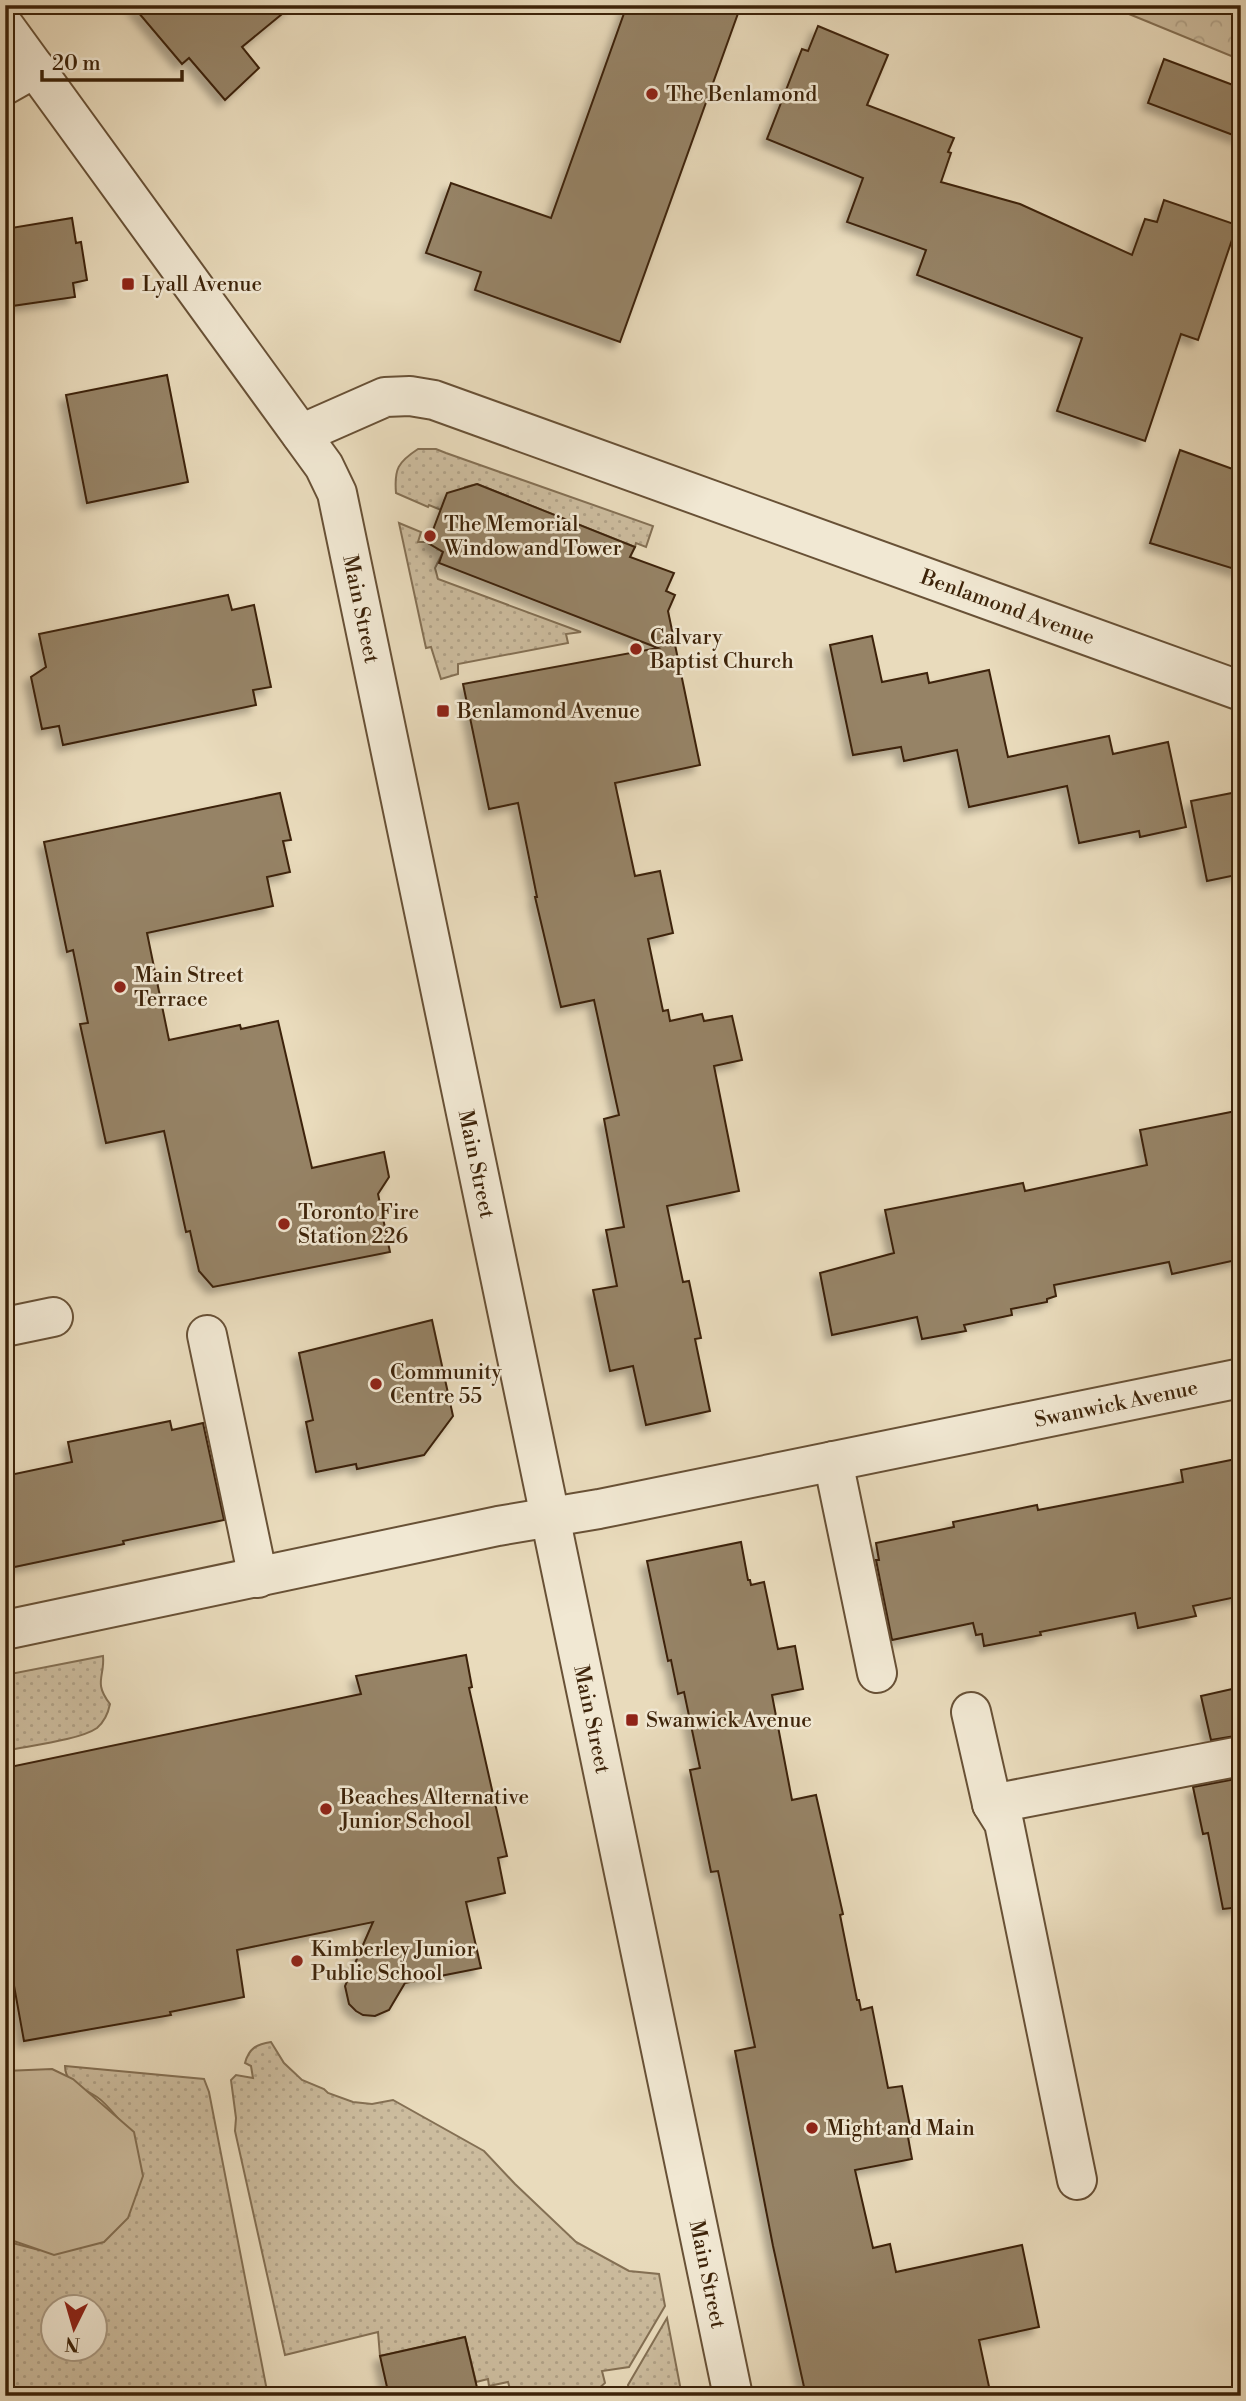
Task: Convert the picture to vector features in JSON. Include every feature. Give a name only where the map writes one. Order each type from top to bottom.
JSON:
[{"type":"street","name":"Main Street","points":[[5,27],[20,76],[301,434],[324,466],[337,493],[733,2396]]},
{"type":"street","name":"Benlamond Avenue","points":[[301,434],[385,397],[410,396],[434,400],[1241,691]]},
{"type":"street","points":[[5,1326],[53,1317]]},
{"type":"street","points":[[207,1335],[258,1578]]},
{"type":"street","name":"Swanwick Avenue","points":[[5,1630],[1241,1378]]},
{"type":"street","points":[[833,1461],[877,1673]]},
{"type":"street","points":[[971,1712],[992,1804],[1004,1823],[1077,2180]]},
{"type":"street","points":[[992,1804],[1241,1756]]},
{"type":"green space","points":[[1107,5],[1241,5],[1241,60]]},
{"type":"green space","points":[[418,449],[436,449],[653,526],[646,547],[636,543],[635,547],[477,484],[465,487],[464,495],[446,497],[441,510],[429,505],[428,507],[396,493],[399,467]]},
{"type":"green space","points":[[399,523],[421,532],[418,542],[427,542],[443,552],[435,568],[438,579],[581,632],[566,634],[568,643],[458,664],[458,674],[441,679],[431,647],[426,648]]},
{"type":"green space","points":[[103,1656],[101,1685],[110,1704],[106,1717],[97,1728],[79,1736],[5,1751],[5,1675]]},
{"type":"green space","points":[[271,2042],[284,2063],[302,2080],[353,2102],[372,2104],[393,2100],[484,2151],[576,2242],[629,2271],[659,2274],[665,2306],[629,2367],[602,2371],[605,2383],[590,2396],[512,2396],[508,2382],[489,2386],[488,2379],[476,2382],[465,2337],[380,2356],[378,2332],[285,2355],[235,2131],[231,2080],[236,2075],[253,2078],[251,2066],[245,2063],[251,2050]]},
{"type":"green space","points":[[65,2066],[204,2079],[209,2092],[268,2396],[8,2396],[5,2382],[5,2241],[39,2250],[88,2240],[121,2122],[100,2099],[68,2078]]},
{"type":"green space","points":[[52,2069],[73,2079],[134,2132],[143,2176],[128,2218],[104,2242],[54,2255],[5,2238],[5,2071]]},
{"type":"green space","points":[[667,2318],[682,2396],[630,2396],[628,2385]]},
{"type":"building","points":[[132,5],[293,5],[242,47],[259,68],[225,100],[189,58],[182,64]]},
{"type":"building","name":"The Benlamond","points":[[627,5],[741,5],[620,342],[475,290],[481,272],[426,253],[451,183],[551,218]]},
{"type":"building","points":[[818,26],[888,55],[867,105],[954,138],[941,182],[1020,204],[1132,255],[1145,219],[1157,222],[1164,200],[1237,225],[1198,340],[1181,334],[1145,441],[1057,411],[1082,338],[917,275],[926,250],[847,222],[863,178],[767,139],[802,49],[808,51]]},
{"type":"building","points":[[1164,59],[1241,88],[1241,138],[1148,103]]},
{"type":"building","points":[[72,218],[76,243],[81,242],[87,280],[73,283],[75,297],[5,307],[5,229]]},
{"type":"building","points":[[167,375],[188,482],[87,503],[66,395]]},
{"type":"building","points":[[1180,450],[1241,472],[1241,571],[1150,543]]},
{"type":"building","points":[[477,484],[635,547],[630,557],[674,573],[666,591],[675,595],[668,611],[700,765],[615,783],[635,876],[660,871],[673,933],[648,939],[663,1011],[668,1010],[670,1021],[702,1014],[704,1021],[732,1016],[742,1060],[714,1066],[739,1191],[667,1206],[683,1282],[689,1281],[701,1338],[695,1339],[710,1411],[646,1425],[633,1366],[610,1371],[593,1290],[617,1286],[606,1230],[624,1227],[604,1119],[619,1115],[594,1000],[561,1007],[535,897],[518,803],[489,809],[463,684],[658,648],[439,563],[443,552],[428,543],[447,493]]},
{"type":"building","points":[[228,595],[232,610],[254,605],[271,687],[253,690],[256,705],[63,745],[59,726],[42,729],[31,677],[46,667],[39,634]]},
{"type":"building","points":[[872,636],[882,682],[927,673],[929,683],[989,670],[1008,757],[1109,736],[1113,754],[1168,742],[1186,827],[1140,837],[1139,831],[1079,843],[1067,786],[969,807],[957,750],[904,761],[901,747],[853,755],[830,645]]},
{"type":"building","points":[[1237,792],[1241,812],[1241,874],[1207,881],[1191,801]]},
{"type":"building","name":"Main Street Terrace","points":[[280,793],[291,840],[283,841],[290,872],[267,877],[273,906],[147,933],[169,1040],[240,1025],[241,1029],[278,1021],[312,1168],[384,1152],[389,1177],[378,1194],[390,1252],[213,1287],[199,1271],[190,1231],[186,1232],[164,1131],[106,1143],[80,1024],[88,1023],[73,950],[67,952],[44,842]]},
{"type":"building","points":[[1241,1110],[1241,1259],[1172,1274],[1169,1262],[1054,1285],[1056,1296],[1047,1299],[1047,1302],[1011,1309],[1012,1315],[964,1325],[966,1331],[922,1339],[917,1317],[832,1335],[820,1273],[894,1253],[885,1210],[1023,1183],[1025,1191],[1147,1165],[1140,1130]]},
{"type":"building","name":"Community Centre 55","points":[[432,1320],[453,1416],[424,1455],[357,1469],[356,1464],[316,1472],[306,1422],[313,1420],[299,1353]]},
{"type":"building","points":[[170,1421],[172,1430],[203,1423],[224,1520],[5,1569],[5,1476],[72,1462],[68,1442]]},
{"type":"building","points":[[1241,1458],[1241,1596],[1193,1606],[1196,1616],[1138,1628],[1135,1613],[984,1646],[982,1634],[976,1635],[973,1623],[892,1640],[876,1560],[879,1560],[876,1543],[954,1527],[953,1522],[1037,1505],[1038,1510],[1183,1482],[1181,1470]]},
{"type":"building","points":[[741,1542],[748,1580],[751,1585],[764,1582],[778,1649],[795,1646],[803,1689],[772,1695],[792,1800],[816,1795],[843,1914],[840,1915],[857,2000],[861,2010],[872,2007],[888,2088],[902,2086],[912,2136],[908,2137],[912,2159],[855,2170],[873,2248],[890,2244],[896,2272],[1022,2245],[1039,2327],[979,2340],[991,2396],[806,2396],[735,2051],[755,2047],[718,1871],[711,1872],[690,1770],[700,1768],[684,1692],[678,1694],[671,1660],[668,1661],[647,1561]]},
{"type":"building","points":[[466,1655],[472,1687],[469,1688],[507,1856],[498,1858],[505,1893],[466,1902],[481,1968],[405,1983],[389,2010],[375,2016],[363,2015],[349,2004],[345,1986],[373,1922],[237,1950],[244,1997],[170,2012],[171,2015],[24,2041],[5,1936],[5,1768],[361,1694],[356,1676]]},
{"type":"building","points":[[1241,1687],[1241,1735],[1211,1740],[1201,1696]]},
{"type":"building","points":[[1241,1778],[1241,1907],[1223,1909],[1208,1833],[1203,1834],[1193,1787]]},
{"type":"building","points":[[465,2337],[479,2396],[389,2396],[380,2356]]},
{"type":"place","name":"The Benlamond","points":[[652,94]]},
{"type":"place","name":"Lyall Avenue","points":[[128,284]]},
{"type":"place","name":"The Memorial Window and Tower","points":[[430,536]]},
{"type":"place","name":"Calvary Baptist Church","points":[[636,649]]},
{"type":"place","name":"Benlamond Avenue","points":[[443,711]]},
{"type":"place","name":"Main Street Terrace","points":[[120,987]]},
{"type":"place","name":"Toronto Fire Station 226","points":[[284,1224]]},
{"type":"place","name":"Community Centre 55","points":[[376,1384]]},
{"type":"place","name":"Swanwick Avenue","points":[[632,1720]]},
{"type":"place","name":"Beaches Alternative Junior School","points":[[326,1809]]},
{"type":"place","name":"Kimberley Junior Public School","points":[[297,1961]]},
{"type":"place","name":"Might and Main","points":[[812,2128]]}]
